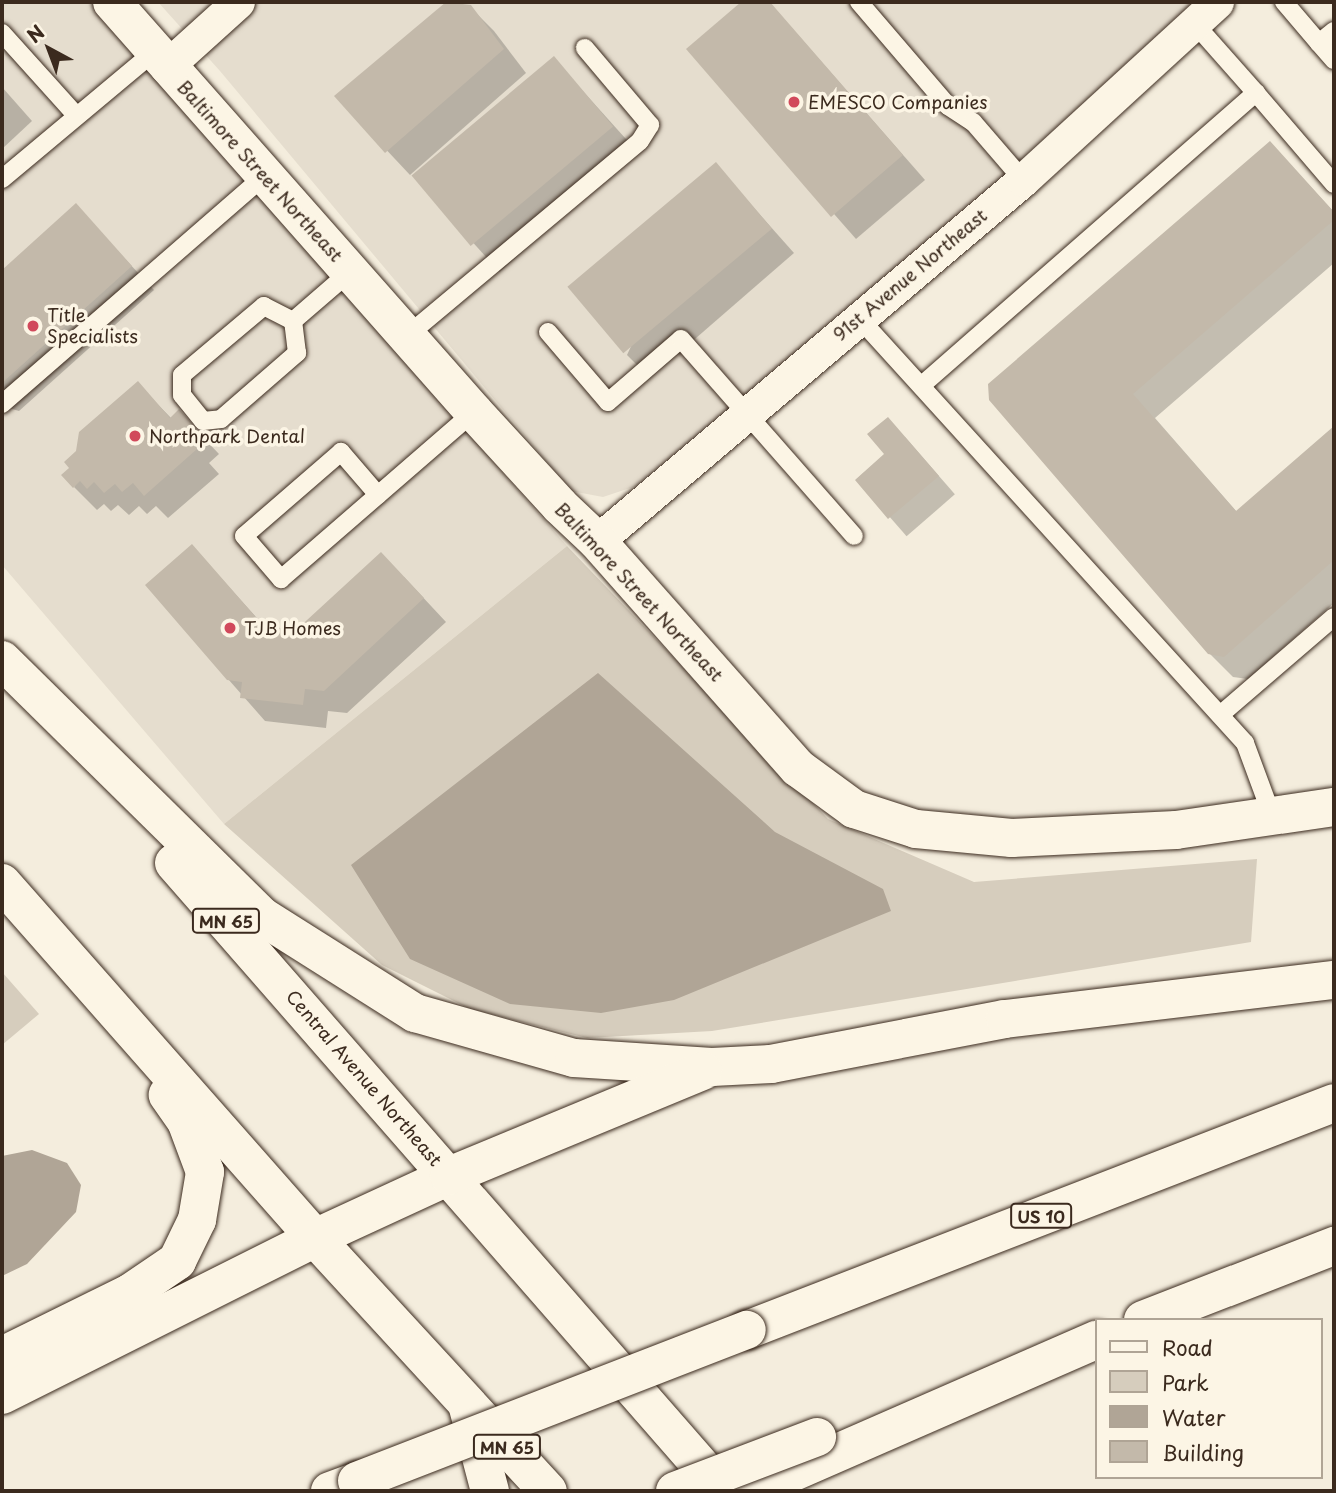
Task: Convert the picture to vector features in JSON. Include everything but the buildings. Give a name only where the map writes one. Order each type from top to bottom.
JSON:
[{"type":"main road","name":"Baltimore Street Northeast","points":[[111,2],[474,412],[560,506],[597,541],[798,768],[854,809],[916,829],[1012,838],[1176,830],[1334,807]]},
{"type":"main road","points":[[2,660],[263,917],[415,1013],[574,1058],[712,1067],[771,1064],[1004,1019],[1334,981]]},
{"type":"main road","name":"Central Avenue Northeast","points":[[2,668],[723,1491]]},
{"type":"main road","name":"MN 65","points":[[2,883],[315,1238],[548,1491]]},
{"type":"main road","points":[[2,1356],[139,1287],[177,1261],[197,1220],[205,1172],[186,1121],[93,987]]},
{"type":"main road","points":[[2,1395],[315,1238],[449,1176],[712,1067]]},
{"type":"main road","name":"US 10","points":[[343,1486],[1334,1103]]},
{"type":"main road","points":[[1148,1318],[1334,1246]]},
{"type":"main road","points":[[675,1491],[821,1447],[1094,1339]]},
{"type":"main road","points":[[466,1402],[490,1491]]},
{"type":"main road","points":[[750,1491],[821,1447]]},
{"type":"street","points":[[160,59],[238,2]]},
{"type":"street","name":"91st Avenue Northeast","points":[[597,541],[1023,180],[1210,8]]},
{"type":"lane","points":[[859,2],[948,106],[973,122],[1023,180]]},
{"type":"lane","points":[[1284,2],[1334,61]]},
{"type":"lane","points":[[1210,8],[1256,93],[1334,184]]},
{"type":"lane","points":[[1320,43],[1334,31]]},
{"type":"lane","points":[[2,33],[75,114]]},
{"type":"lane","points":[[408,335],[640,141],[650,125],[585,48]]},
{"type":"lane","points":[[2,179],[75,114],[160,59]]},
{"type":"lane","points":[[922,385],[1256,93]]},
{"type":"lane","points":[[2,404],[265,175]]},
{"type":"lane","points":[[293,321],[351,271]]},
{"type":"lane","points":[[264,306],[293,321],[297,354],[221,419],[203,421],[182,395],[182,375],[264,306]]},
{"type":"lane","points":[[859,318],[1245,743],[1272,816]]},
{"type":"lane","points":[[548,332],[608,402],[681,339],[854,536]]},
{"type":"lane","points":[[378,495],[341,452],[244,536],[281,579],[474,412]]},
{"type":"lane","points":[[1220,715],[1334,617]]},
{"type":"shaded area","points":[[2,2],[100,2],[231,163],[567,546],[224,824],[2,565]]},
{"type":"shaded area","points":[[158,2],[1217,2],[636,486],[603,497],[571,491],[220,71]]},
{"type":"green space","points":[[567,546],[828,819],[974,882],[1257,859],[1251,942],[712,1031],[587,1038],[470,1009],[382,965],[224,824]]},
{"type":"green space","points":[[2,972],[39,1014],[2,1045]]},
{"type":"water","points":[[598,673],[775,832],[883,889],[891,911],[674,1000],[601,1013],[510,1004],[410,959],[351,865]]},
{"type":"water","points":[[32,1150],[67,1163],[81,1185],[76,1212],[27,1264],[2,1276],[2,1156]]},
{"type":"place","name":"EMESCO Companies","points":[[794,102]]},
{"type":"place","name":"Title Specialists","points":[[33,326]]},
{"type":"place","name":"Northpark Dental","points":[[135,436]]},
{"type":"place","name":"TJB Homes","points":[[230,628]]}]
